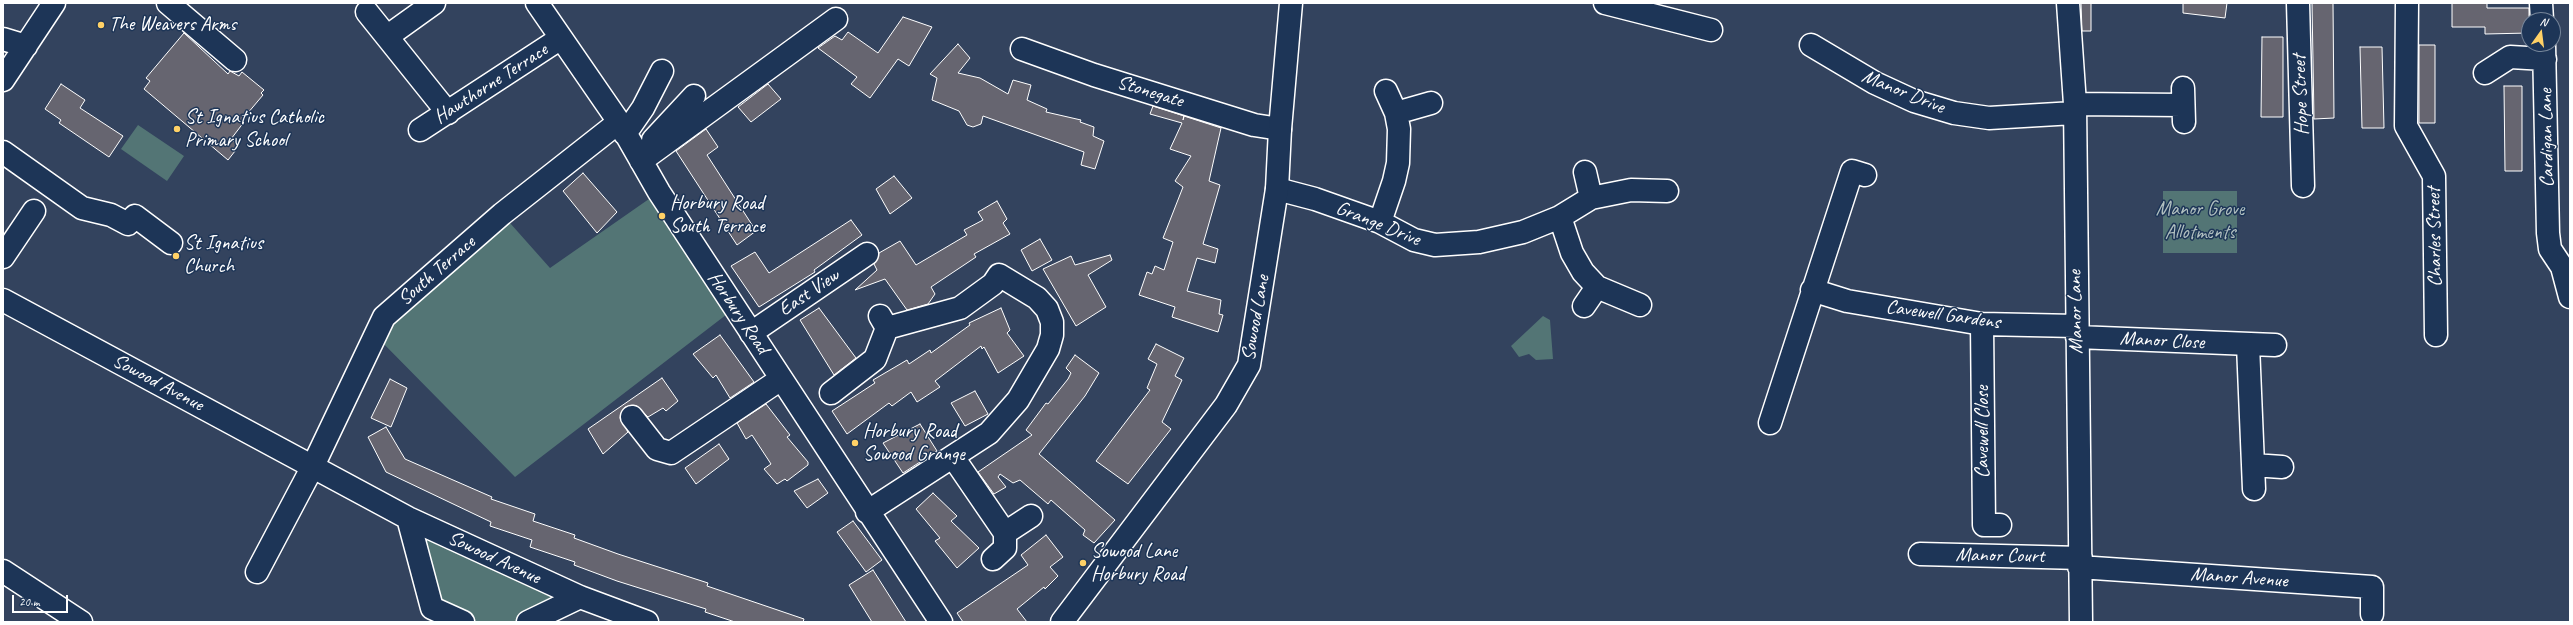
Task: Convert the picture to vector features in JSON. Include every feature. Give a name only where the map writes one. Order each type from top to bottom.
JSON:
[{"type":"street","points":[[3,80],[54,3]]},
{"type":"street","points":[[168,3],[235,60]]},
{"type":"street","points":[[388,36],[434,3]]},
{"type":"street","name":"Horbury Road","points":[[537,3],[622,128],[639,158],[751,332],[941,622]]},
{"type":"street","name":"Sowood Lane","points":[[1062,622],[1226,405],[1249,365],[1277,189],[1280,129],[1291,3]]},
{"type":"street","points":[[1605,3],[1654,8],[1711,30]]},
{"type":"street","name":"Manor Lane","points":[[2068,3],[2074,109],[2081,622]]},
{"type":"street","name":"Hope Street","points":[[2298,3],[2303,186]]},
{"type":"street","name":"Charles Street","points":[[2407,3],[2406,126],[2434,176],[2436,335]]},
{"type":"street","points":[[367,12],[388,36],[448,113]]},
{"type":"street","points":[[639,158],[836,19]]},
{"type":"street","name":"Hawthorne Terrace","points":[[420,130],[561,38]]},
{"type":"street","points":[[3,39],[26,46]]},
{"type":"street","name":"Manor Drive","points":[[1812,45],[1875,83],[1914,101],[1954,113],[1990,118],[2074,109],[2183,105]]},
{"type":"street","name":"Stonegate","points":[[1022,49],[1094,75],[1254,125],[1280,129]]},
{"type":"street","points":[[2485,73],[2510,57],[2545,52]]},
{"type":"street","name":"Cardigan Lane","points":[[2545,52],[2548,233],[2550,249],[2562,267],[2570,297]]},
{"type":"street","name":"South Terrace","points":[[313,466],[384,317],[502,214],[622,128],[643,108],[662,71]]},
{"type":"street","points":[[1380,222],[1398,163],[1399,129],[1396,113],[1386,91]]},
{"type":"street","points":[[639,158],[694,96]]},
{"type":"street","points":[[1396,113],[1431,104]]},
{"type":"street","points":[[3,152],[82,208],[111,215],[128,224],[135,216],[171,242]]},
{"type":"street","points":[[1770,423],[1812,290],[1852,171],[1865,175]]},
{"type":"street","points":[[1585,172],[1591,198]]},
{"type":"street","name":"Grange Drive","points":[[1277,189],[1315,199],[1380,222],[1414,240],[1435,245],[1456,245],[1516,234],[1560,217],[1591,198],[1631,190],[1667,191]]},
{"type":"street","points":[[3,256],[34,211]]},
{"type":"street","points":[[1560,217],[1572,253],[1583,272],[1597,287],[1640,305]]},
{"type":"street","name":"East View","points":[[751,332],[866,254]]},
{"type":"street","points":[[831,393],[875,359],[884,322],[960,308],[993,284],[999,275],[1020,285],[1038,298],[1047,309],[1052,322],[1048,349],[1018,400],[989,433],[868,512]]},
{"type":"street","points":[[1584,306],[1597,287]]},
{"type":"street","name":"Cavewell Gardens","points":[[1812,290],[1847,300],[1982,324],[2077,332]]},
{"type":"street","name":"Sowood Avenue","points":[[3,300],[408,518],[580,597],[647,622]]},
{"type":"street","name":"Cavewell Close","points":[[1982,324],[1984,525],[2000,525]]},
{"type":"street","name":"Manor Close","points":[[2077,332],[2248,345],[2275,345]]},
{"type":"street","points":[[2248,345],[2254,489]]},
{"type":"street","points":[[632,417],[657,449],[671,453],[781,378]]},
{"type":"street","points":[[953,457],[1005,533],[1004,548],[993,559]]},
{"type":"street","points":[[2253,465],[2282,467]]},
{"type":"street","points":[[257,572],[313,466]]},
{"type":"street","points":[[1005,533],[1031,516]]},
{"type":"street","name":"Sowood Avenue","points":[[408,518],[432,608],[463,622]]},
{"type":"street","name":"Manor Court","points":[[1920,554],[2080,562]]},
{"type":"street","name":"Manor Avenue","points":[[2080,562],[2372,586],[2372,614]]},
{"type":"street","points":[[3,571],[81,622]]},
{"type":"street","name":"Sowood Avenue","points":[[528,622],[580,597]]},
{"type":"green space","points":[[138,125],[184,156],[167,181],[121,149]]},
{"type":"green space","name":"Manor Grove Allotments","points":[[2163,191],[2237,191],[2237,253],[2163,253]]},
{"type":"green space","points":[[659,192],[735,308],[515,477],[375,335],[502,214],[550,268]]},
{"type":"green space","points":[[1543,316],[1550,320],[1553,359],[1536,360],[1529,354],[1519,357],[1511,346]]},
{"type":"green space","points":[[408,518],[580,597],[528,622],[463,622],[432,608]]},
{"type":"building","points":[[2081,3],[2091,3],[2091,31],[2082,31]]},
{"type":"building","points":[[2183,3],[2227,3],[2225,18],[2183,13]]},
{"type":"building","points":[[2312,3],[2333,3],[2334,118],[2314,119]]},
{"type":"building","points":[[2452,3],[2487,3],[2487,8],[2529,8],[2529,12],[2521,12],[2521,33],[2485,34],[2485,27],[2452,27]]},
{"type":"building","points":[[903,17],[932,27],[909,66],[898,59],[870,98],[851,84],[857,77],[818,48],[835,36],[842,40],[848,32],[878,53]]},
{"type":"building","points":[[184,33],[228,74],[230,71],[239,76],[242,72],[264,90],[261,93],[263,95],[242,120],[244,122],[231,139],[239,146],[228,160],[144,89],[150,81],[146,78]]},
{"type":"building","points":[[2262,37],[2283,37],[2283,117],[2261,117]]},
{"type":"building","points":[[958,44],[970,58],[958,73],[980,78],[1008,94],[1013,80],[1031,85],[1027,100],[1047,109],[1046,112],[1081,120],[1080,122],[1094,127],[1093,136],[1104,141],[1095,169],[1081,165],[1084,152],[983,116],[981,124],[973,127],[967,125],[959,111],[932,100],[937,78],[930,74]]},
{"type":"building","points":[[2419,45],[2435,45],[2435,123],[2419,123]]},
{"type":"building","points":[[2360,47],[2382,47],[2384,128],[2362,128]]},
{"type":"building","points":[[61,84],[85,100],[80,108],[123,136],[109,157],[59,123],[61,120],[45,109]]},
{"type":"building","points":[[768,84],[781,99],[751,122],[738,107]]},
{"type":"building","points":[[2504,86],[2522,86],[2522,171],[2505,171]]},
{"type":"building","points":[[1153,106],[1221,128],[1209,181],[1220,185],[1203,244],[1218,249],[1215,263],[1197,258],[1187,291],[1221,300],[1219,314],[1223,315],[1218,332],[1172,317],[1175,307],[1139,295],[1147,272],[1152,274],[1155,266],[1164,270],[1173,242],[1163,238],[1183,187],[1175,181],[1191,156],[1170,149],[1182,123],[1150,114]]},
{"type":"building","points":[[706,129],[718,147],[707,155],[756,231],[737,245],[676,151]]},
{"type":"building","points":[[583,173],[617,212],[597,233],[563,191]]},
{"type":"building","points":[[894,176],[912,198],[890,214],[876,189]]},
{"type":"building","points":[[997,201],[1007,219],[1003,223],[1010,234],[974,254],[976,257],[931,287],[935,294],[928,304],[907,310],[885,279],[855,290],[877,270],[874,264],[879,253],[900,241],[916,265],[967,235],[964,230],[983,220],[978,212]]},
{"type":"building","points":[[851,220],[862,235],[814,270],[815,272],[759,307],[731,266],[755,252],[769,273]]},
{"type":"building","points":[[1040,239],[1052,260],[1032,271],[1021,250]]},
{"type":"building","points":[[1110,255],[1112,260],[1088,275],[1106,307],[1076,326],[1043,269],[1071,256],[1075,265]]},
{"type":"building","points":[[819,308],[856,358],[834,375],[800,320]]},
{"type":"building","points":[[1001,308],[1010,330],[1007,333],[1024,356],[998,373],[984,347],[982,349],[981,346],[935,381],[940,387],[917,402],[911,392],[892,406],[889,403],[847,434],[832,411],[875,383],[873,380],[907,360],[909,364],[930,350],[931,353],[970,325],[969,323]]},
{"type":"building","points":[[720,335],[754,382],[730,398],[716,375],[713,378],[693,354]]},
{"type":"building","points":[[1156,344],[1184,358],[1175,376],[1182,380],[1162,422],[1171,429],[1128,484],[1096,461],[1150,390],[1147,388],[1157,364],[1148,359]]},
{"type":"building","points":[[1075,355],[1099,373],[1085,396],[1039,454],[1115,520],[1094,543],[1083,535],[1085,530],[1051,500],[1048,504],[1020,480],[1013,483],[1000,474],[998,477],[1006,487],[994,494],[978,472],[1032,435],[1026,430],[1046,403],[1048,404],[1068,379],[1071,373],[1066,368]]},
{"type":"building","points":[[662,378],[678,401],[666,411],[663,408],[648,417],[637,406],[625,407],[620,418],[628,432],[603,454],[588,429]]},
{"type":"building","points":[[390,379],[407,388],[391,427],[371,418]]},
{"type":"building","points":[[975,391],[988,414],[965,426],[951,403]]},
{"type":"building","points":[[766,404],[790,435],[787,437],[808,462],[808,465],[787,481],[785,479],[777,484],[764,469],[771,464],[752,435],[746,439],[737,423]]},
{"type":"building","points":[[920,424],[937,451],[903,473],[883,443]]},
{"type":"building","points":[[386,427],[405,459],[492,497],[491,499],[535,514],[533,521],[575,535],[574,538],[618,554],[708,583],[707,586],[804,619],[803,622],[735,622],[705,612],[706,609],[617,581],[574,565],[575,562],[530,547],[532,540],[490,526],[491,522],[386,472],[368,437]]},
{"type":"building","points":[[719,444],[729,459],[696,484],[685,468]]},
{"type":"building","points":[[818,479],[828,493],[807,508],[794,491]]},
{"type":"building","points":[[933,493],[957,516],[951,521],[979,548],[957,568],[935,541],[940,538],[916,509]]},
{"type":"building","points":[[853,521],[882,560],[866,572],[837,532]]},
{"type":"building","points":[[1046,535],[1063,557],[1050,567],[1058,576],[1045,589],[1044,587],[1017,609],[1027,622],[963,622],[957,613],[1028,565],[1021,555]]},
{"type":"building","points":[[873,570],[906,622],[872,622],[849,585]]},
{"type":"place","name":"The Weavers Arms","points":[[101,25]]},
{"type":"place","name":"St Ignatius Catholic Primary School","points":[[177,129]]},
{"type":"place","name":"Horbury Road South Terrace","points":[[662,216]]},
{"type":"place","name":"St Ignatius Church","points":[[176,256]]},
{"type":"place","name":"Horbury Road Sowood Grange","points":[[855,443]]},
{"type":"place","name":"Sowood Lane Horbury Road","points":[[1083,563]]}]
